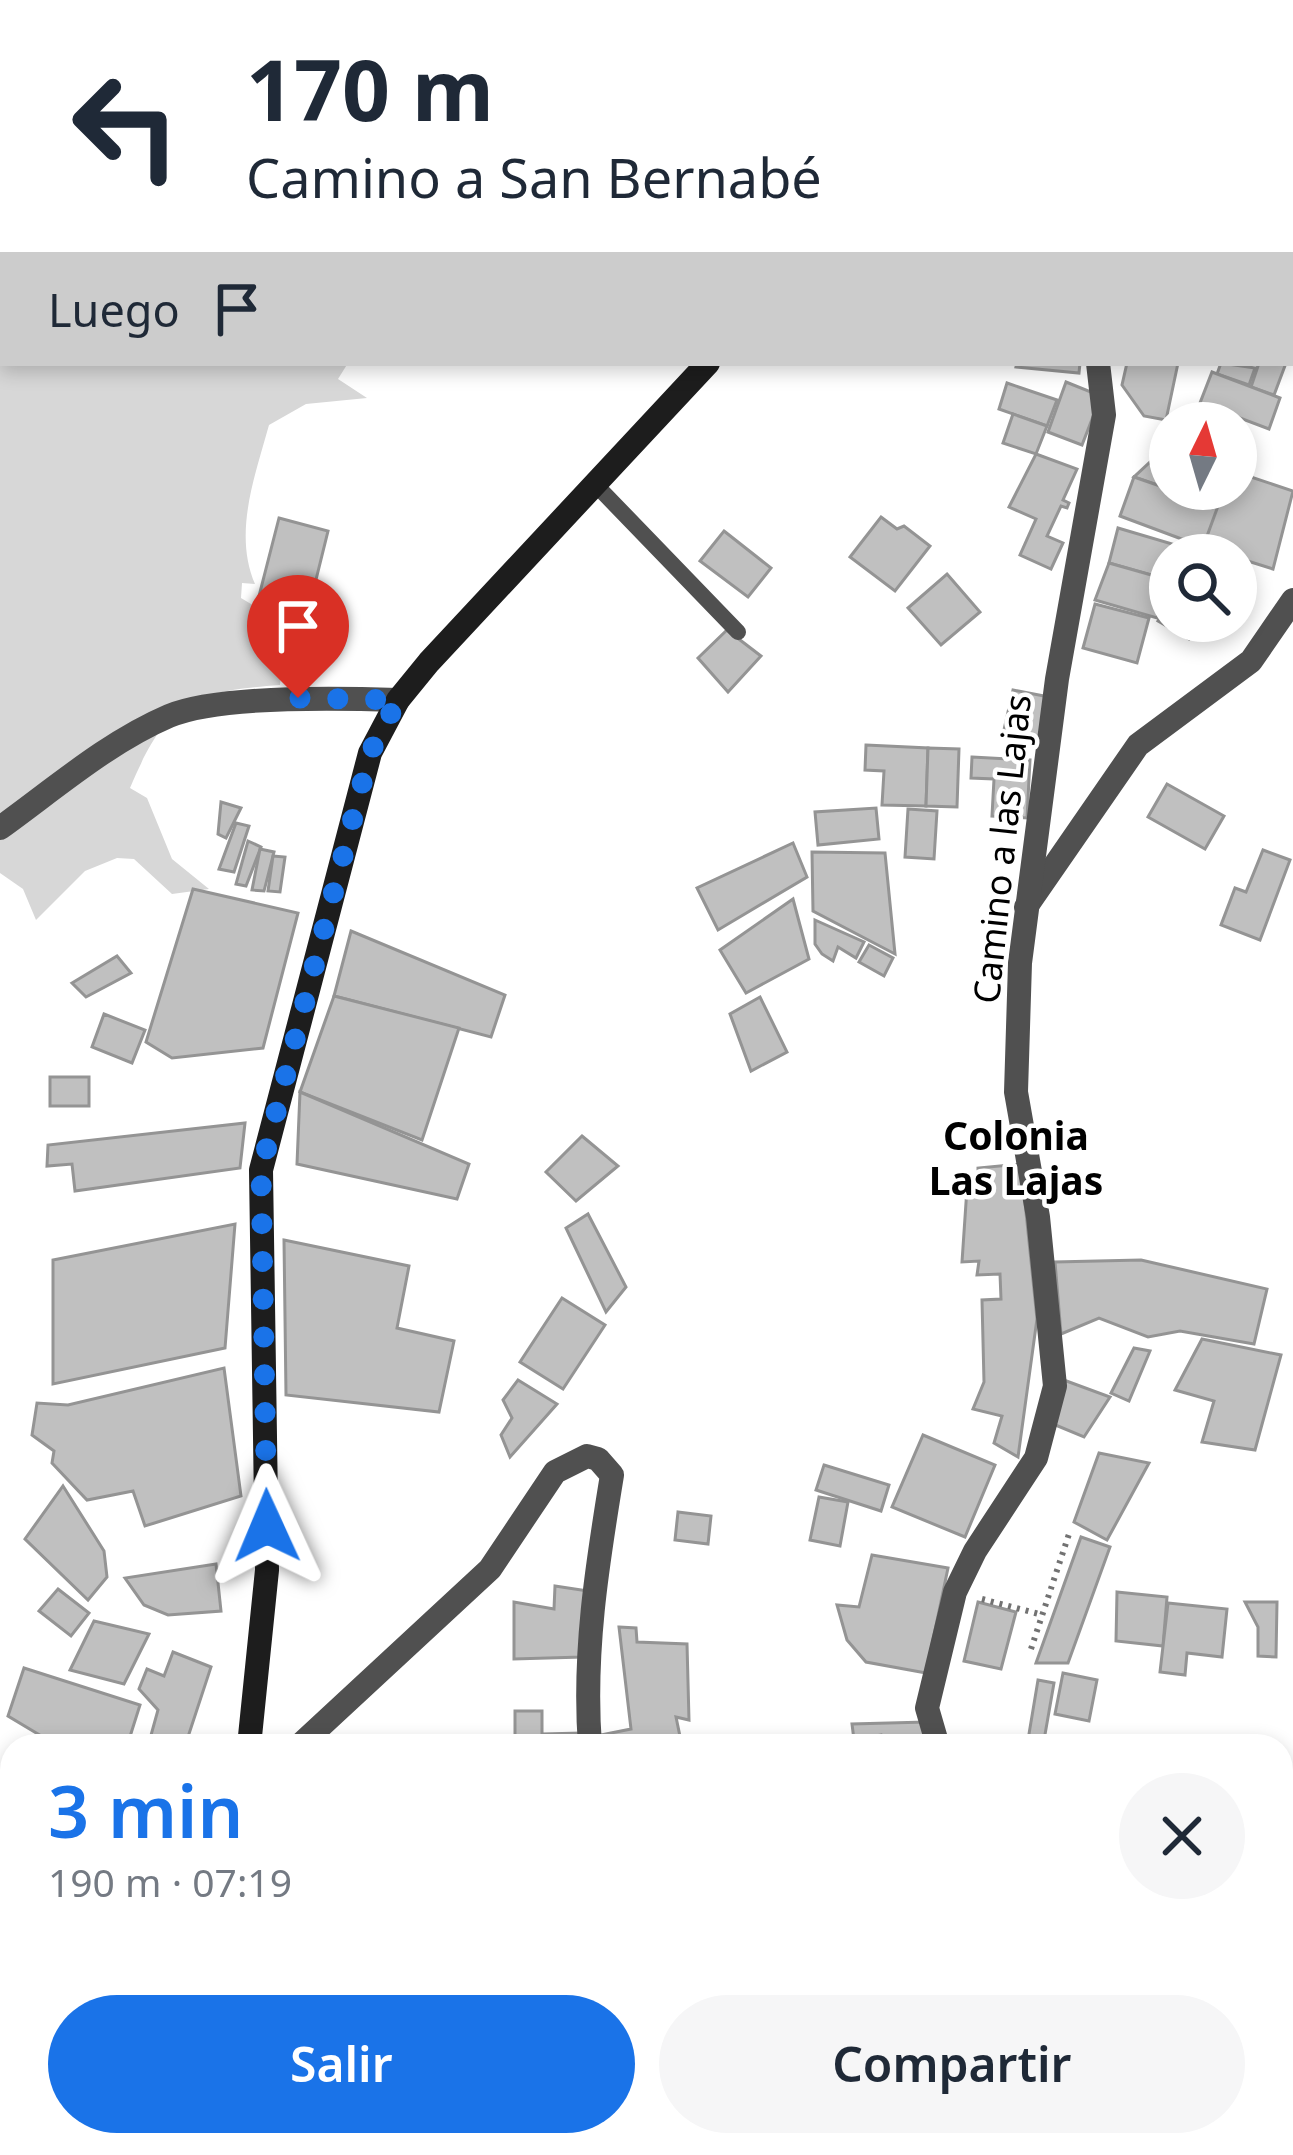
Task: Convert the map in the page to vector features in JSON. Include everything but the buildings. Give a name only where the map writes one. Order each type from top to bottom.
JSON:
[{"type":"street","points":[[250,1734],[267,1570],[261,1170],[370,753],[398,700],[705,366]]},
{"type":"street","name":"Camino a las Lajas","points":[[935,1734],[927,1708],[955,1592],[975,1551],[1036,1458],[1055,1386],[1038,1217],[1016,1092],[1023,911],[1104,416],[1098,366]]},
{"type":"street","points":[[1023,911],[1138,745],[1251,661],[1293,600]]},
{"type":"street","points":[[0,828],[97,759],[171,715],[298,698],[398,700]]},
{"type":"street","points":[[312,1734],[490,1569],[555,1472],[587,1456],[598,1459],[612,1475],[590,1627],[585,1684],[589,1734]]},
{"type":"lane","points":[[595,484],[738,632]]},
{"type":"path","points":[[1031,1649],[1070,1531]]},
{"type":"path","points":[[955,1592],[1039,1614]]},
{"type":"shaded area","points":[[0,366],[346,366],[338,379],[367,398],[306,404],[269,425],[253,484],[246,545],[255,584],[242,583],[241,598],[286,625],[280,685],[224,692],[185,707],[156,736],[130,788],[147,798],[172,859],[209,889],[172,894],[134,859],[117,858],[85,871],[36,920],[23,889],[0,873]]},
{"type":"district","name":"Colonia Las Lajas","points":[[1016,1158]]},
{"type":"route","points":[[267,1526],[261,1170],[370,753],[398,700],[298,698]]}]
